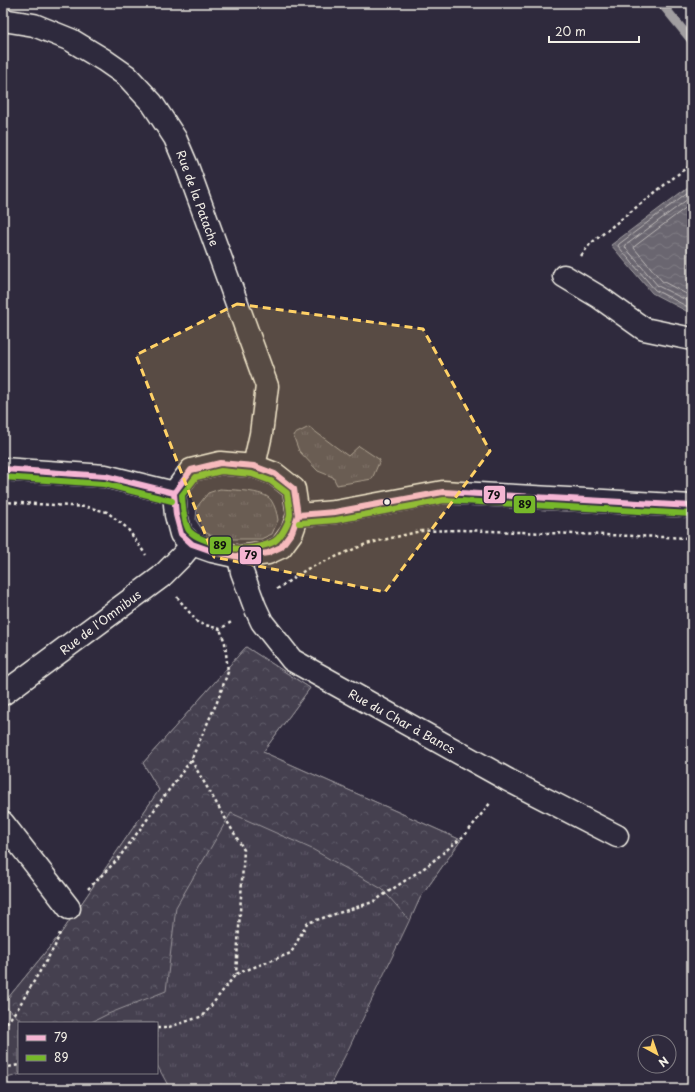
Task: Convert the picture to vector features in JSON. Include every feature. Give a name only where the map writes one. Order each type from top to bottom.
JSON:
[{"type":"street","name":"Rue de la Patache","points":[[3,20],[34,25],[71,40],[104,60],[127,76],[152,104],[175,138],[187,166],[266,386],[262,434],[254,466]]},
{"type":"street","points":[[564,276],[599,297],[644,330],[692,339]]},
{"type":"street","points":[[220,463],[254,466],[275,474],[294,489],[298,515],[292,532],[281,547],[268,553],[239,557],[212,551],[192,544],[181,534],[176,515],[174,493],[191,470],[220,463]]},
{"type":"street","points":[[3,469],[105,476],[174,493]]},
{"type":"street","points":[[298,515],[335,512],[443,492],[692,506]]},
{"type":"street","name":"Rue de l'Omnibus","points":[[3,694],[161,577],[192,544]]},
{"type":"street","name":"Rue du Char à Bancs","points":[[239,557],[242,572],[262,622],[292,660],[508,780],[617,836]]},
{"type":"street","points":[[3,823],[69,908]]},
{"type":"path","points":[[564,276],[590,244],[682,171],[692,165]]},
{"type":"path","points":[[3,502],[87,507],[107,512],[127,528],[161,577],[198,623],[220,629],[255,607],[279,587],[307,568],[366,544],[421,531],[461,530],[692,538]]},
{"type":"path","points":[[3,1028],[18,1008],[55,946],[69,908],[118,859],[191,760],[217,702],[228,672],[226,643],[220,629]]},
{"type":"path","points":[[191,760],[244,850],[236,974]]},
{"type":"path","points":[[158,1028],[166,1028],[203,1016],[236,974],[291,953],[307,923],[373,902],[427,866],[465,836],[508,780]]},
{"type":"path","points":[[3,1068],[18,1065]]},
{"type":"highlighted area","points":[[237,304],[423,329],[490,451],[385,592],[214,557],[136,355]]},
{"type":"green space","points":[[309,427],[348,456],[359,446],[380,460],[372,479],[337,485],[333,477],[318,471],[299,451],[293,435]]},
{"type":"green space","points":[[220,489],[255,492],[262,494],[271,500],[278,520],[272,534],[261,539],[217,539],[203,531],[196,520],[197,507],[208,493]]},
{"type":"green space","points":[[246,647],[310,688],[263,752],[461,840],[420,898],[328,1089],[170,1089],[158,1067],[158,1022],[18,1022],[18,1074],[21,1074],[3,1079],[3,1004],[62,932],[159,790],[143,763]]},
{"type":"green space","points":[[246,647],[310,688],[263,752],[461,840],[420,898],[410,921],[382,889],[312,849],[231,813],[176,907],[166,991],[92,1022],[23,1022],[3,1004],[62,932],[159,790],[143,763]]},
{"type":"water","points":[[692,184],[692,314],[652,293],[611,245]]},
{"type":"waterway","points":[[661,3],[692,41]]},
{"type":"transit line","name":"79","points":[[220,463],[254,466],[275,474],[294,489],[298,515],[292,532],[281,547],[268,553],[239,557],[212,551],[192,544],[181,534],[176,515],[174,493],[191,470],[220,463]]},
{"type":"transit line","name":"79","points":[[3,469],[105,476],[174,493]]},
{"type":"transit line","name":"89","points":[[221,471],[252,474],[271,481],[287,493],[290,515],[282,533],[275,541],[257,547],[239,549],[219,545],[191,533],[186,525],[184,517],[182,495],[196,477],[221,471]]},
{"type":"transit line","name":"89","points":[[3,477],[104,484],[172,501]]},
{"type":"transit line","name":"79","points":[[298,515],[335,512],[443,492],[692,506]]},
{"type":"transit line","name":"89","points":[[299,523],[336,520],[444,500],[692,514]]}]
